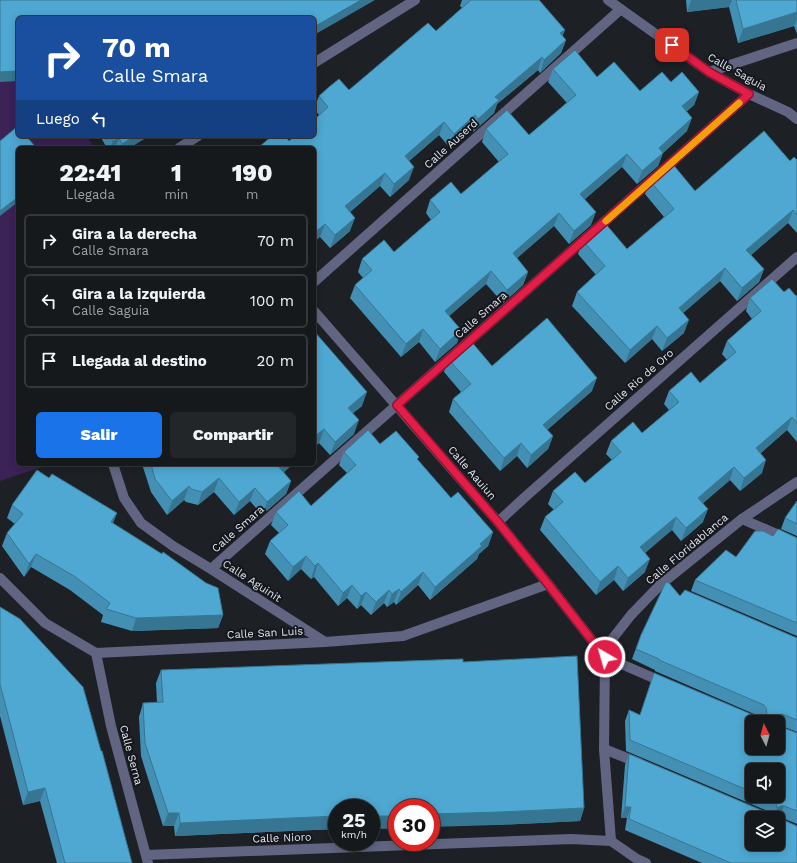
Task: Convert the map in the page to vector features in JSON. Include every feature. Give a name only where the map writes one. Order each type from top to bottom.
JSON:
[{"type":"street","points":[[316,62],[415,0]]},
{"type":"street","name":"Calle Saguia","points":[[608,0],[709,72],[749,94],[788,112],[797,119]]},
{"type":"street","name":"Calle Auserd","points":[[316,280],[621,9]]},
{"type":"street","points":[[709,72],[797,43]]},
{"type":"street","name":"Calle Smara","points":[[211,568],[749,94]]},
{"type":"street","points":[[183,146],[195,138]]},
{"type":"street","name":"Calle Rio de Oro","points":[[498,522],[797,257]]},
{"type":"street","name":"Calle Aauiun","points":[[316,313],[498,522],[605,657]]},
{"type":"street","name":"Calle Aguinit","points":[[114,466],[124,498],[141,523],[173,546],[211,568],[325,642]]},
{"type":"street","name":"Calle Floridablanca","points":[[611,841],[604,749],[605,657],[613,638],[631,615],[742,519],[797,482]]},
{"type":"street","points":[[742,519],[797,543]]},
{"type":"street","points":[[0,578],[45,623],[96,653]]},
{"type":"street","name":"Calle San Luis","points":[[96,653],[325,642],[403,636],[548,584]]},
{"type":"street","name":"Calle Serna","points":[[96,653],[111,726],[147,859]]},
{"type":"street","points":[[605,657],[673,686]]},
{"type":"street","points":[[604,749],[647,767]]},
{"type":"street","name":"Calle Nioro","points":[[147,859],[571,839],[611,841]]},
{"type":"street","points":[[611,841],[646,863]]},
{"type":"shaded area","points":[[0,80],[16,80],[16,138],[88,138],[94,146],[16,146],[16,466],[44,466],[0,481]]},
{"type":"building","points":[[0,0],[361,0],[316,26],[316,16],[16,16],[16,71],[0,72]]},
{"type":"building","points":[[471,0],[539,0],[565,30],[560,33],[566,40],[544,60],[542,57],[495,97],[499,100],[478,119],[475,115],[454,134],[444,122],[405,156],[414,167],[394,184],[385,173],[345,206],[355,218],[335,235],[325,224],[316,231],[316,146],[260,146],[270,138],[287,138],[289,141],[293,138],[316,138],[316,118],[328,107],[319,96],[329,87],[339,79],[349,90],[428,23],[436,31]]},
{"type":"building","points":[[736,0],[797,0],[797,12],[743,29]]},
{"type":"building","points":[[575,50],[597,77],[614,62],[640,91],[662,72],[671,82],[682,72],[699,92],[682,106],[692,118],[659,148],[663,153],[642,171],[627,154],[580,194],[596,212],[574,231],[559,213],[513,253],[528,272],[507,290],[491,271],[445,311],[461,330],[440,349],[423,329],[406,344],[355,285],[372,270],[362,259],[384,240],[394,252],[440,212],[430,200],[451,182],[461,194],[508,154],[486,129],[507,110],[529,135],[576,95],[553,69]]},
{"type":"building","points":[[16,128],[16,138],[28,138],[34,145],[16,146],[16,199],[0,211],[0,141]]},
{"type":"building","points":[[764,131],[790,161],[794,157],[797,160],[797,215],[793,210],[746,250],[764,269],[742,288],[725,268],[679,308],[689,320],[667,338],[657,326],[630,350],[577,292],[605,266],[583,241],[604,222],[627,249],[674,209],[650,181],[671,162],[695,191]]},
{"type":"building","points":[[111,138],[119,138],[113,141]]},
{"type":"building","points":[[119,138],[132,138],[122,144]]},
{"type":"building","points":[[772,279],[784,292],[789,288],[796,296],[797,295],[797,423],[792,417],[756,448],[766,460],[744,478],[734,467],[698,498],[708,509],[686,528],[676,517],[640,547],[650,559],[628,578],[618,566],[600,582],[545,517],[563,502],[553,491],[575,472],[585,483],[621,452],[611,441],[633,422],[642,433],[679,402],[669,391],[691,372],[700,383],[736,352],[727,341],[761,311],[750,298]]},
{"type":"building","points":[[547,318],[597,378],[543,425],[553,436],[531,455],[521,443],[504,458],[453,399],[471,384],[448,359],[470,340],[492,366]]},
{"type":"building","points":[[316,333],[367,392],[348,408],[359,420],[335,442],[324,429],[316,435]]},
{"type":"building","points":[[368,430],[380,444],[396,431],[419,457],[417,459],[451,498],[458,492],[493,532],[480,544],[482,546],[435,587],[423,572],[401,592],[399,589],[392,594],[389,590],[376,602],[366,592],[361,596],[352,585],[343,593],[318,563],[315,566],[306,556],[293,567],[270,541],[288,525],[276,512],[299,491],[311,506],[356,465],[344,452]]},
{"type":"building","points":[[152,466],[280,466],[279,467],[291,481],[267,502],[255,488],[239,502],[219,478],[202,492],[191,489],[189,486],[172,501],[155,479]]},
{"type":"building","points":[[37,470],[49,478],[52,474],[117,513],[111,522],[162,554],[163,552],[206,583],[218,588],[223,615],[136,618],[106,609],[110,603],[74,576],[36,554],[29,564],[7,533],[23,514],[12,505]]},
{"type":"building","points":[[797,501],[797,524],[785,518]]},
{"type":"building","points":[[778,529],[797,538],[797,623],[695,580],[726,550],[736,557],[755,531],[763,531],[773,536]]},
{"type":"building","points":[[666,582],[669,583],[680,596],[685,590],[797,638],[797,720],[782,714],[766,715],[767,713],[764,705],[636,649]]},
{"type":"building","points":[[0,607],[20,619],[83,687],[132,863],[65,863],[45,788],[28,792],[0,684]]},
{"type":"building","points":[[577,656],[584,808],[440,814],[440,799],[388,799],[388,816],[380,816],[380,799],[328,799],[328,816],[180,823],[179,813],[168,813],[145,743],[143,703],[163,702],[161,670],[463,659],[463,662]]},
{"type":"building","points":[[654,673],[753,715],[745,715],[745,755],[785,755],[785,728],[797,733],[797,811],[784,806],[777,808],[775,803],[785,803],[785,763],[745,763],[745,789],[630,740],[629,710],[640,715]]},
{"type":"building","points":[[629,754],[763,811],[745,811],[745,851],[785,851],[785,821],[797,826],[797,863],[731,863],[629,819],[631,807],[625,807]]},
{"type":"slow traffic","points":[[606,221],[739,103]]},
{"type":"route","points":[[605,657],[498,522],[397,405],[749,94],[709,72],[672,45]]}]
